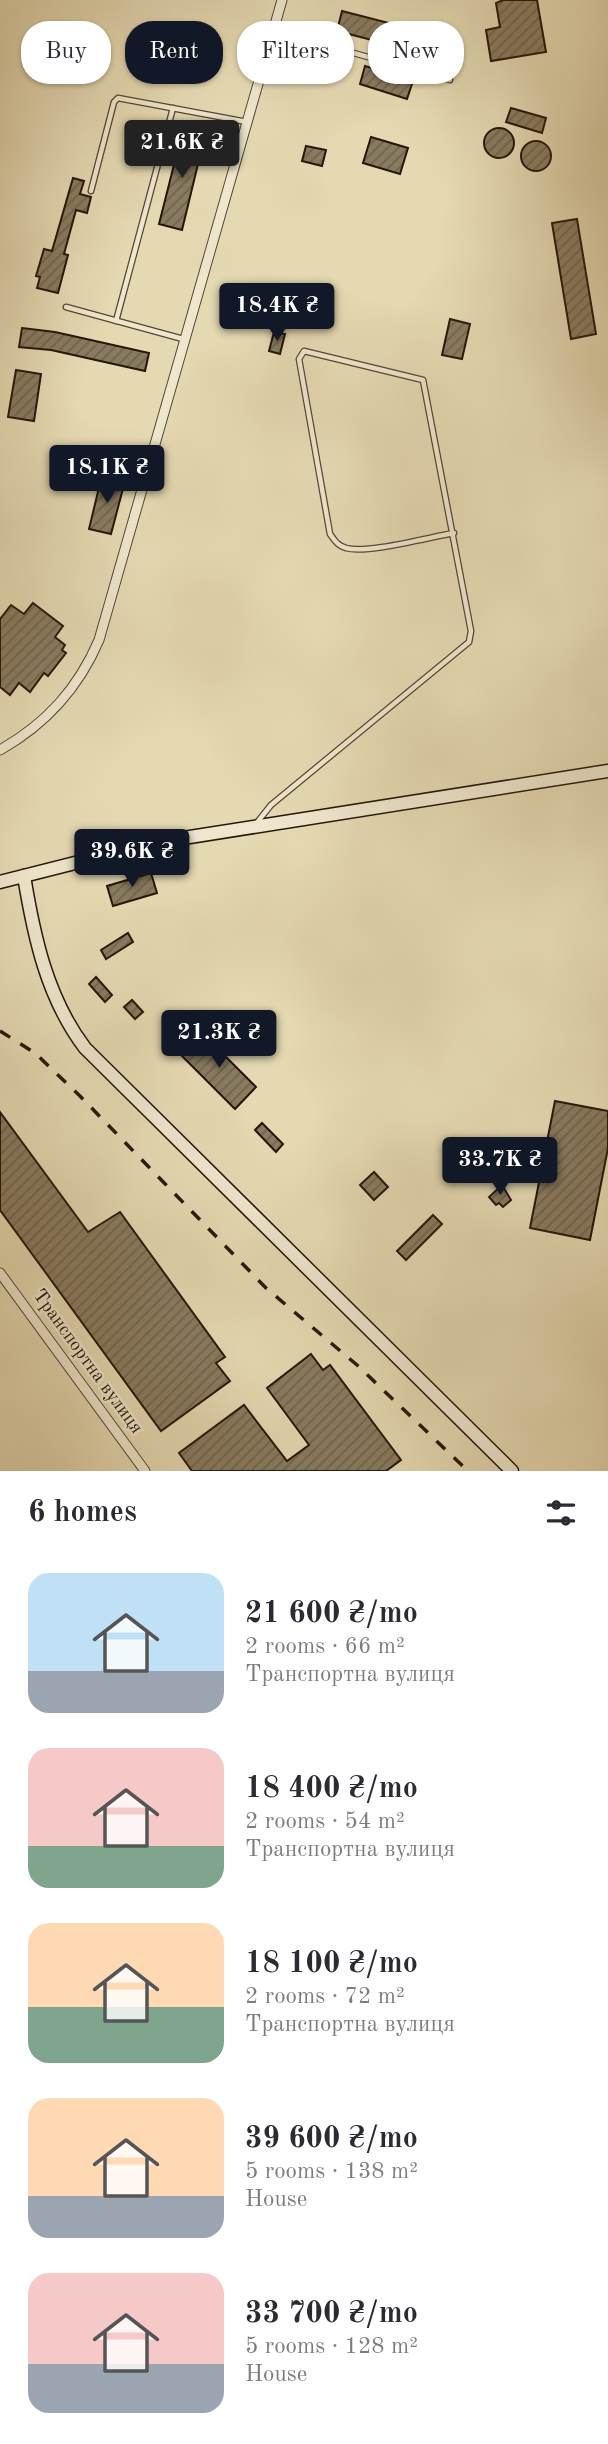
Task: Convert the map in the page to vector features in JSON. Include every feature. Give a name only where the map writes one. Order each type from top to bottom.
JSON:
[{"type":"street","points":[[276,21],[282,0]]},
{"type":"street","points":[[0,750],[27,734],[47,717],[71,690],[89,662],[107,614],[258,84]]},
{"type":"street","points":[[0,882],[158,842],[608,771]]},
{"type":"street","points":[[24,876],[34,942],[62,1014],[85,1048],[512,1471]]},
{"type":"street","name":"Транспортна вулиця","points":[[0,1273],[145,1471]]},
{"type":"lane","points":[[91,191],[114,102],[118,98],[247,122]]},
{"type":"lane","points":[[116,321],[173,107]]},
{"type":"lane","points":[[66,307],[184,340]]},
{"type":"lane","points":[[255,825],[271,805],[469,642],[470,619],[454,533],[423,380],[304,351],[299,359],[330,534],[336,543],[343,548],[364,549],[454,533]]},
{"type":"building","points":[[503,0],[537,0],[546,52],[491,61],[486,30],[500,27],[496,3]]},
{"type":"building","points":[[342,11],[381,21],[368,21],[368,39],[354,35],[354,21],[340,21]]},
{"type":"building","points":[[365,66],[368,67],[368,84],[412,84],[407,99],[360,84]]},
{"type":"building","points":[[511,108],[546,118],[542,133],[506,122]]},
{"type":"building","points":[[499,128],[510,132],[514,143],[510,154],[499,158],[488,154],[484,143],[488,132]]},
{"type":"building","points":[[183,129],[205,135],[182,230],[159,224]]},
{"type":"building","points":[[371,137],[408,148],[400,174],[363,163]]},
{"type":"building","points":[[536,141],[547,145],[551,156],[547,167],[536,171],[525,167],[521,156],[525,145]]},
{"type":"building","points":[[306,146],[326,150],[322,166],[302,161]]},
{"type":"building","points":[[73,178],[84,181],[80,194],[91,197],[87,213],[76,210],[64,254],[68,255],[58,293],[37,288],[40,277],[36,276],[44,249],[52,251]]},
{"type":"building","points":[[577,219],[596,334],[571,339],[552,223]]},
{"type":"building","points":[[450,319],[470,324],[462,359],[442,355]]},
{"type":"building","points":[[22,328],[55,332],[149,353],[145,371],[51,350],[19,347]]},
{"type":"building","points":[[274,332],[285,334],[280,354],[269,351]]},
{"type":"building","points":[[16,370],[41,374],[34,421],[8,417]]},
{"type":"building","points":[[102,475],[125,481],[111,534],[89,529]]},
{"type":"building","points":[[33,603],[63,626],[55,637],[65,645],[62,650],[66,653],[48,676],[44,673],[30,692],[19,683],[10,695],[0,687],[0,619],[11,605],[24,614]]},
{"type":"building","points":[[151,873],[157,893],[113,906],[107,886]]},
{"type":"building","points":[[128,933],[133,942],[106,959],[101,950]]},
{"type":"building","points":[[96,977],[112,995],[105,1002],[89,984]]},
{"type":"building","points":[[132,1000],[143,1012],[135,1019],[124,1007]]},
{"type":"building","points":[[209,1031],[221,1043],[217,1048],[256,1087],[235,1109],[182,1056]]},
{"type":"building","points":[[555,1101],[608,1111],[608,1148],[590,1240],[530,1228]]},
{"type":"building","points":[[0,1112],[88,1232],[120,1212],[225,1357],[216,1363],[230,1381],[161,1431],[0,1210]]},
{"type":"building","points":[[262,1123],[283,1144],[276,1152],[255,1130]]},
{"type":"building","points":[[374,1172],[388,1187],[374,1200],[360,1185]]},
{"type":"building","points":[[502,1185],[511,1200],[503,1207],[499,1203],[496,1205],[489,1197]]},
{"type":"building","points":[[433,1215],[442,1224],[406,1260],[397,1251]]},
{"type":"building","points":[[311,1354],[323,1370],[330,1365],[401,1460],[386,1471],[192,1471],[179,1453],[244,1405],[287,1461],[309,1445],[267,1388]]},
{"type":"railway","points":[[0,1031],[35,1053],[266,1288],[357,1365],[468,1471]]}]
